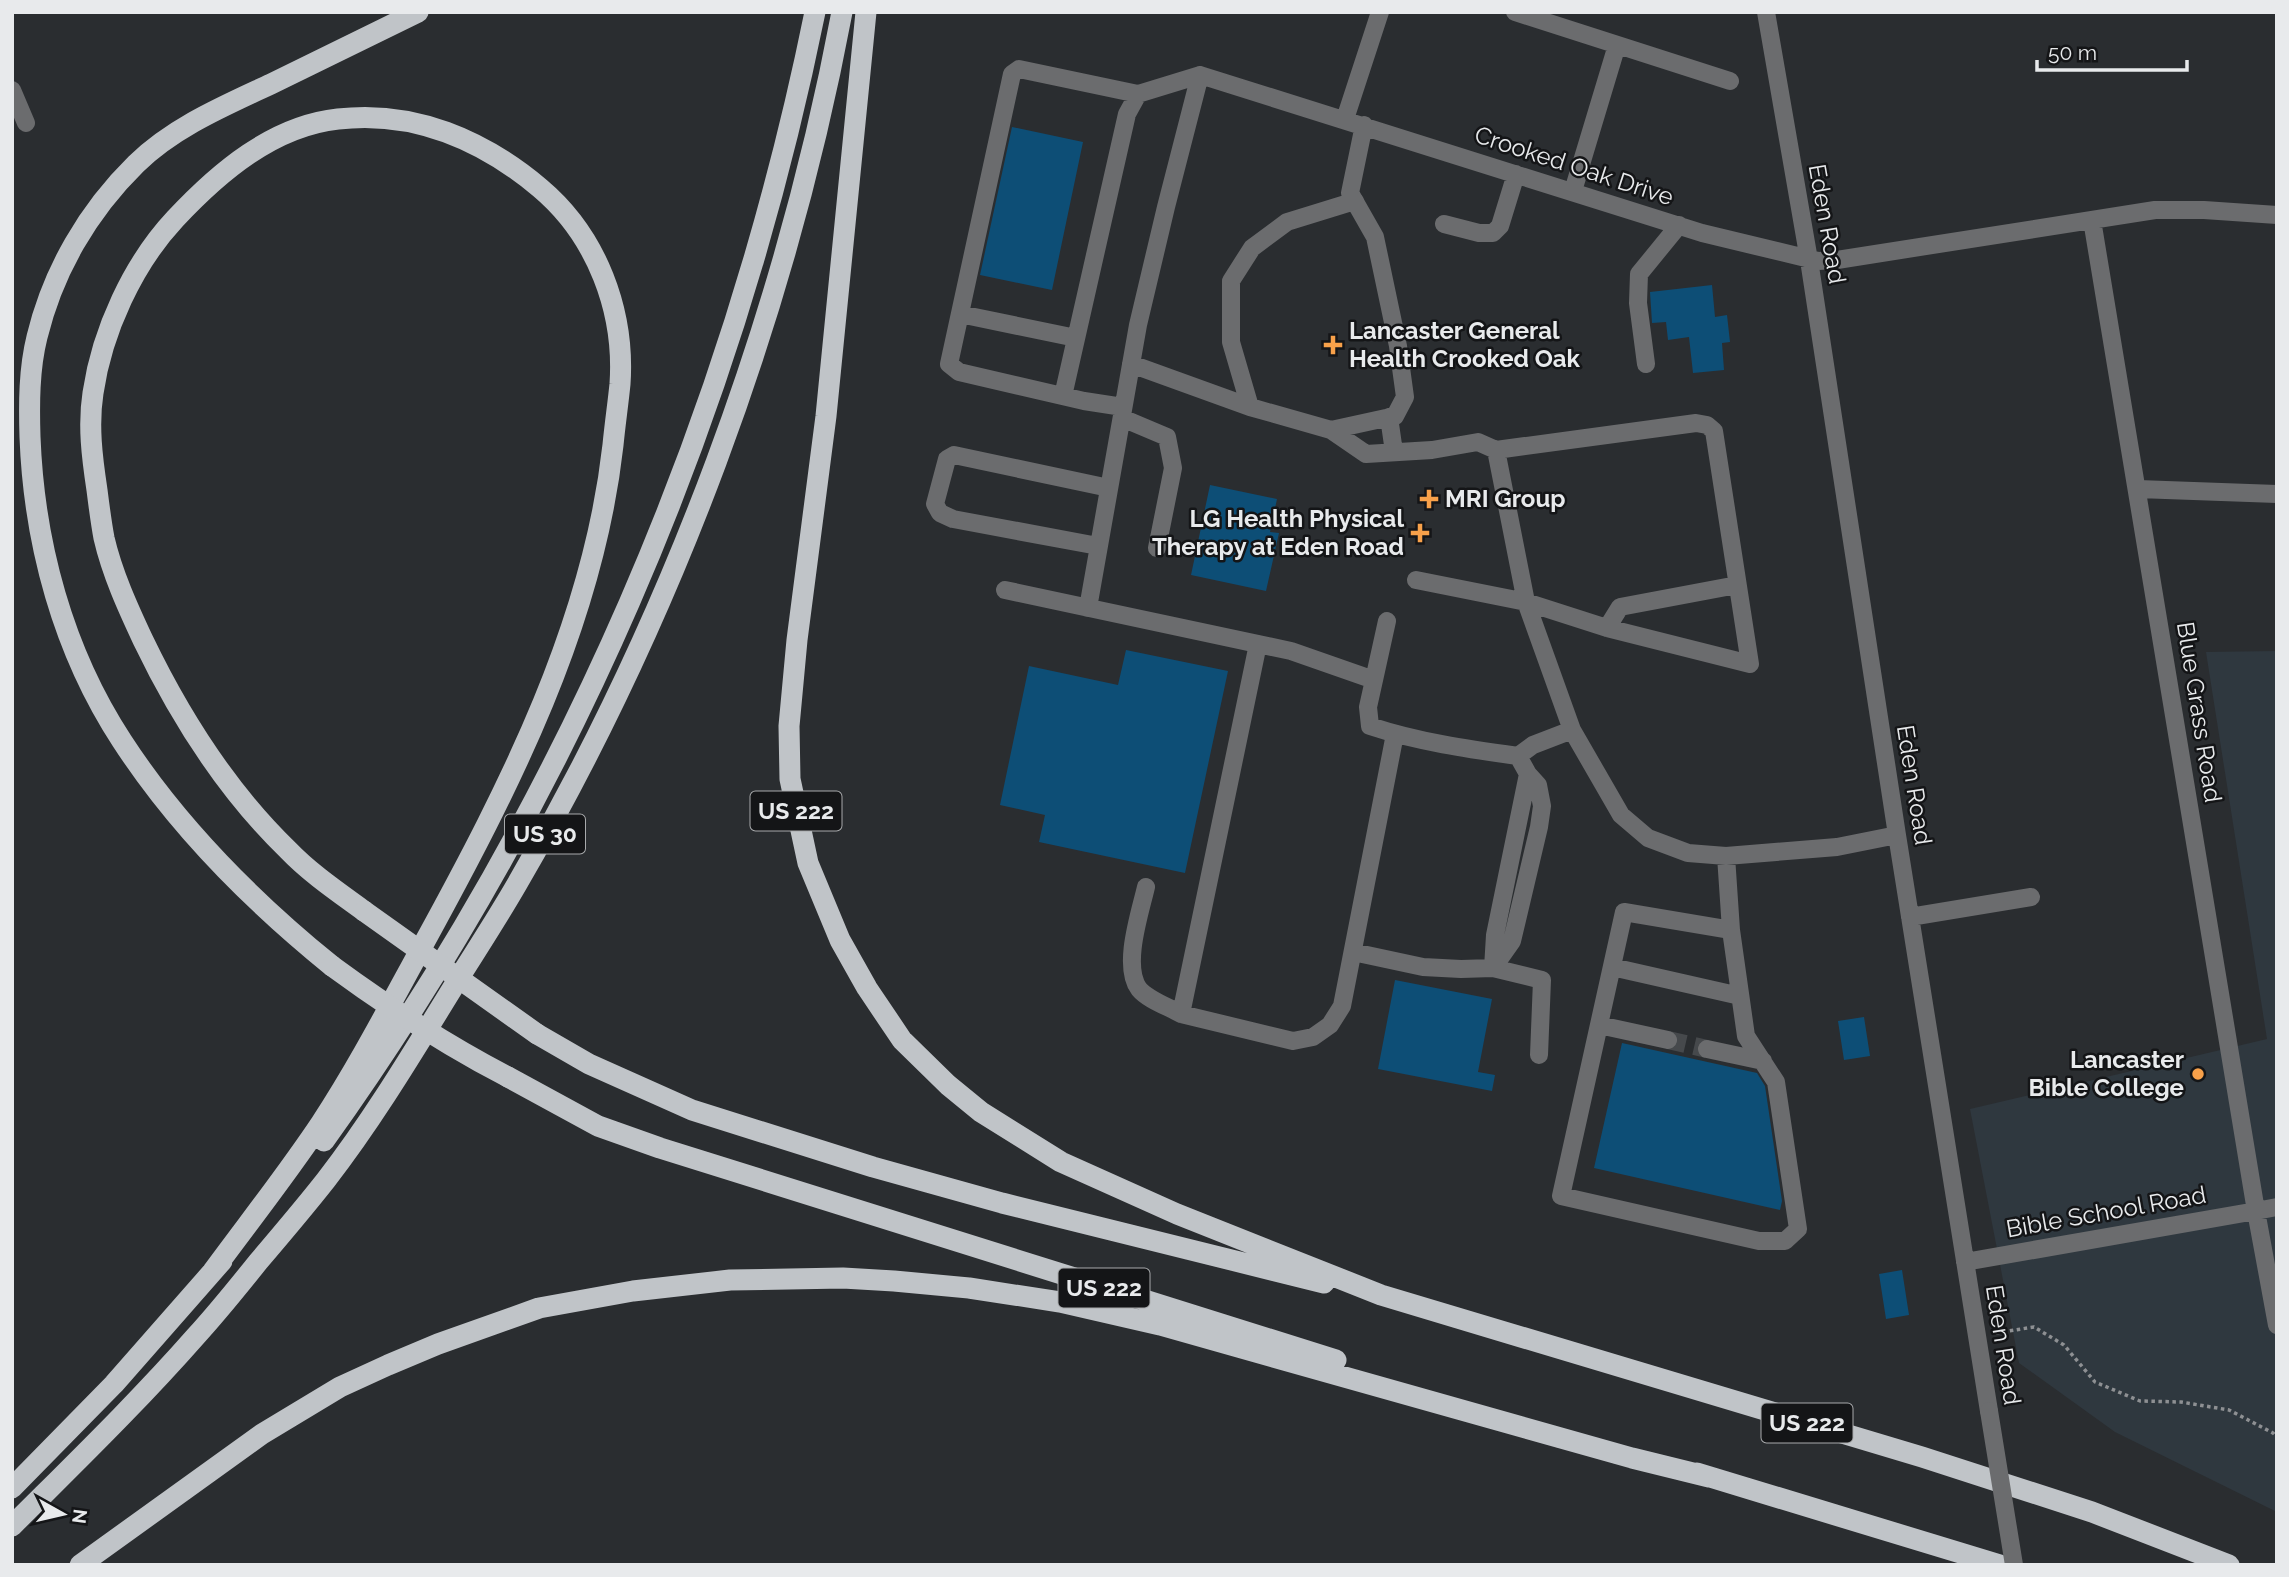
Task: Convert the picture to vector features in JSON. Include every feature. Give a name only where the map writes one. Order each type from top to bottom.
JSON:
[{"type":"highway","name":"US 222","points":[[418,12],[204,116],[165,140],[136,164],[79,233],[46,308],[33,360],[29,407],[32,480],[48,568],[62,616],[80,662],[122,740],[184,823],[225,868],[294,935],[332,966],[408,1019],[474,1059],[597,1126],[660,1148],[2000,1565]]},
{"type":"highway","name":"US 30","points":[[12,1488],[114,1384],[320,1147],[422,997],[500,868],[579,713],[664,522],[733,334],[753,267],[783,154],[815,12]]},
{"type":"highway","name":"US 30","points":[[12,1526],[197,1336],[327,1179],[397,1078],[551,823],[609,710],[701,502],[784,257],[812,148],[842,12]]},
{"type":"highway","name":"US 222","points":[[866,12],[826,416],[797,640],[789,726],[790,779],[808,863],[840,940],[867,988],[902,1040],[948,1085],[981,1112],[1061,1162],[1177,1214],[1381,1295],[2040,1495],[2092,1512],[2229,1565]]},
{"type":"highway","points":[[213,1271],[321,1123],[368,1045],[471,858],[534,724],[573,627],[603,516],[609,480],[620,381],[620,355],[612,302],[603,273],[585,239],[555,201],[512,166],[487,150],[436,127],[376,118],[336,119],[292,131],[240,158],[203,189],[168,226],[134,273],[100,358],[92,398],[91,449],[104,540],[127,607],[174,703],[257,818],[291,854],[364,911],[537,1034],[589,1064],[692,1110],[873,1167],[1002,1203],[1290,1276],[1381,1295]]},
{"type":"highway","points":[[80,1565],[262,1434],[341,1387],[388,1365],[539,1308],[633,1291],[730,1280],[881,1280],[969,1288],[1060,1302],[1160,1325],[1632,1458],[1709,1476]]},
{"type":"street","points":[[1345,119],[1380,12]]},
{"type":"street","points":[[1515,12],[1730,81]]},
{"type":"street","name":"Eden Road","points":[[1766,12],[1809,260],[1897,835],[2014,1565]]},
{"type":"street","points":[[1573,191],[1617,45]]},
{"type":"street","points":[[1157,548],[1172,468],[1167,437],[1123,412],[959,372],[949,364],[1012,74],[1019,69],[1138,93],[1200,75]]},
{"type":"street","points":[[1088,608],[1138,325],[1200,75]]},
{"type":"street","name":"Crooked Oak Drive","points":[[1200,75],[1679,225],[1809,260],[1837,260],[2155,210],[2277,215]]},
{"type":"street","points":[[12,90],[26,123]]},
{"type":"street","points":[[1063,396],[1127,114],[1138,93]]},
{"type":"street","points":[[1331,430],[1395,416],[1405,397],[1398,346],[1376,237],[1350,193],[1364,125]]},
{"type":"street","points":[[1444,224],[1479,233],[1493,233],[1500,226],[1516,174]]},
{"type":"street","points":[[1250,407],[1231,342],[1231,281],[1252,248],[1287,222],[1354,201]]},
{"type":"street","name":"Blue Grass Road","points":[[2092,220],[2138,489],[2207,929],[2277,1325]]},
{"type":"street","points":[[1646,364],[1638,303],[1639,274],[1679,225]]},
{"type":"street","points":[[960,314],[1076,338]]},
{"type":"street","points":[[1131,364],[1250,407],[1331,430],[1366,454],[1432,450],[1478,442],[1496,450],[1696,423],[1707,425],[1714,430],[1750,664],[1607,628],[1526,602],[1416,580]]},
{"type":"street","points":[[1389,417],[1394,452]]},
{"type":"street","points":[[1496,450],[1526,602],[1572,730],[1621,815],[1648,838],[1688,853],[1726,856],[1837,847],[1897,835]]},
{"type":"street","points":[[1098,547],[953,519],[940,513],[935,504],[947,459],[954,455],[1109,488]]},
{"type":"street","points":[[2138,489],[2277,494]]},
{"type":"street","points":[[1607,628],[1620,607],[1737,585]]},
{"type":"street","points":[[1005,590],[1291,651],[1374,680]]},
{"type":"street","points":[[1387,621],[1368,706],[1370,726],[1453,747],[1518,756],[1533,745],[1572,730]]},
{"type":"street","points":[[1181,1014],[1258,644]]},
{"type":"street","points":[[1146,887],[1132,948],[1133,972],[1139,989],[1181,1014],[1293,1041],[1313,1037],[1330,1026],[1342,1006],[1395,734]]},
{"type":"street","points":[[1493,968],[1512,941],[1542,806],[1538,785],[1518,756]]},
{"type":"street","points":[[1726,856],[1731,930],[1746,1036],[1776,1082],[1798,1229],[1785,1241],[1759,1241],[1561,1196],[1624,912],[1731,930]]},
{"type":"street","points":[[1910,917],[2031,897]]},
{"type":"street","points":[[1353,952],[1423,967],[1493,968],[1525,975],[1543,983],[1539,1055]]},
{"type":"street","points":[[1612,967],[1740,996]]},
{"type":"street","points":[[1599,1025],[1668,1040]]},
{"type":"street","points":[[1707,1049],[1763,1061]]},
{"type":"street","name":"Bible School Road","points":[[1965,1262],[2277,1207]]},
{"type":"path","points":[[1977,1336],[2034,1327],[2064,1345],[2095,1382],[2140,1401],[2181,1402],[2229,1410],[2277,1437]]},
{"type":"shaded area","name":"Lancaster Bible College","points":[[2277,651],[2277,1512],[2115,1432],[2019,1363],[1970,1109],[2267,1039],[2206,652]]},
{"type":"building","points":[[1012,127],[1083,142],[1052,290],[980,275]]},
{"type":"building","points":[[1712,285],[1715,317],[1727,315],[1730,342],[1722,343],[1724,370],[1693,373],[1689,337],[1668,340],[1666,322],[1652,323],[1650,292]]},
{"type":"building","points":[[1210,485],[1277,499],[1270,532],[1279,533],[1266,591],[1191,575]]},
{"type":"building","points":[[1126,650],[1228,671],[1185,873],[1039,842],[1045,815],[1000,805],[1029,666],[1118,685]]},
{"type":"building","points":[[1395,980],[1492,999],[1478,1072],[1495,1075],[1492,1091],[1378,1069]]},
{"type":"building","points":[[1864,1017],[1870,1056],[1844,1060],[1838,1021]]},
{"type":"building","points":[[1622,1043],[1757,1073],[1765,1086],[1782,1201],[1780,1210],[1594,1168]]},
{"type":"building","points":[[1902,1270],[1909,1315],[1886,1319],[1879,1274]]},
{"type":"tunnel","points":[[1668,1040],[1707,1049]]},
{"type":"place","name":"Lancaster General Health Crooked Oak","points":[[1333,345]]},
{"type":"place","name":"MRI Group","points":[[1429,499]]},
{"type":"place","name":"LG Health Physical Therapy at Eden Road","points":[[1420,533]]},
{"type":"place","name":"Lancaster Bible College","points":[[2198,1074]]}]
